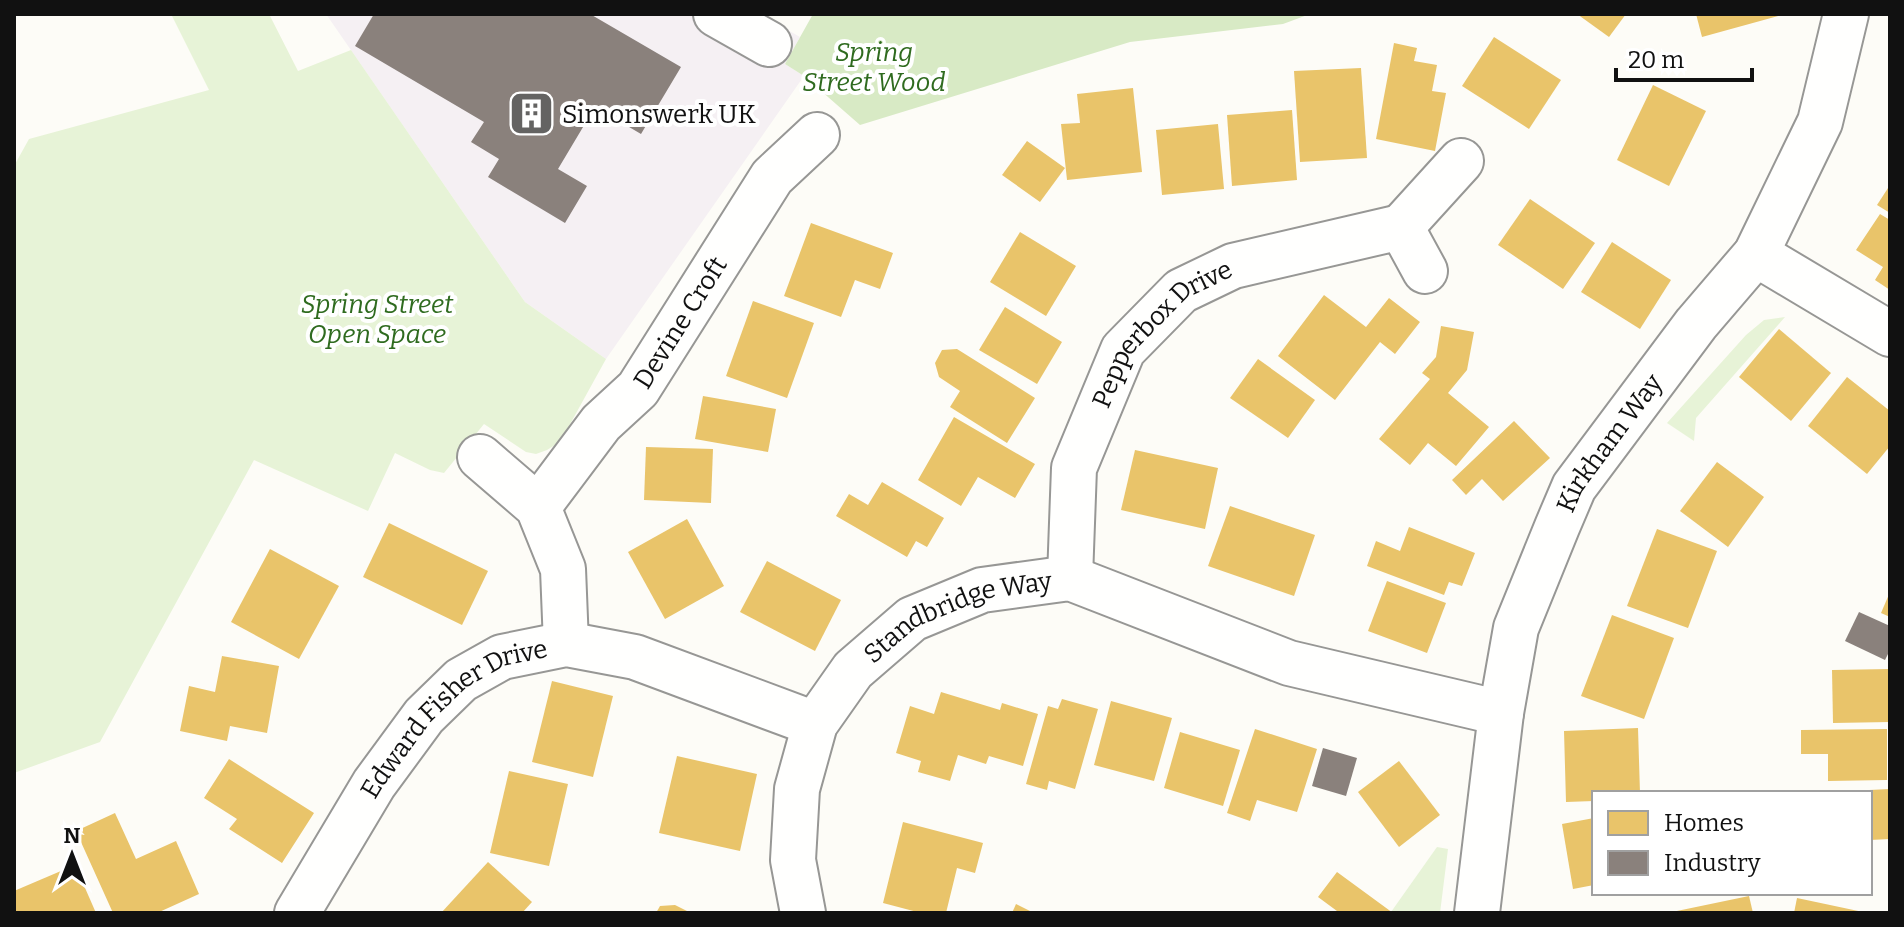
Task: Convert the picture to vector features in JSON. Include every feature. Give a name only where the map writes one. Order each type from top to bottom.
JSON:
[{"type":"street","points":[[716,14],[769,44]]},
{"type":"street","name":"Kirkham Way","points":[[1477,913],[1501,713],[1516,628],[1574,487],[1696,324],[1756,254],[1820,122],[1846,14]]},
{"type":"street","name":"Devine Croft","points":[[538,507],[601,423],[638,389],[772,177],[817,135]]},
{"type":"street","points":[[1425,271],[1401,227],[1461,161]]},
{"type":"street","name":"Pepperbox Drive","points":[[1070,578],[1074,468],[1123,350],[1181,291],[1233,266],[1401,227]]},
{"type":"street","points":[[1756,254],[1890,334]]},
{"type":"street","points":[[480,457],[538,507],[563,569],[566,644]]},
{"type":"street","name":"Standbridge Way","points":[[803,913],[793,860],[797,789],[815,724],[853,670],[912,619],[982,590],[1070,578],[1289,663],[1501,713]]},
{"type":"street","name":"Edward Fisher Drive","points":[[297,913],[374,784],[424,716],[461,680],[502,657],[566,644],[635,657],[815,724]]},
{"type":"shaded area","points":[[326,14],[760,14],[800,37],[785,64],[804,76],[606,359],[525,302]]},
{"type":"green space","name":"Spring Street Open Space","points":[[171,14],[269,14],[298,71],[351,50],[525,302],[606,359],[555,445],[536,454],[526,452],[484,424],[444,473],[430,470],[395,453],[368,511],[254,460],[100,742],[14,773],[14,166],[29,139],[209,90]]},
{"type":"green space","name":"Spring Street Wood","points":[[813,14],[1310,14],[1283,24],[1130,42],[860,125],[804,76],[785,64]]},
{"type":"green space","points":[[1785,317],[1696,418],[1694,441],[1667,423],[1746,335],[1764,320]]},
{"type":"green space","points":[[1437,847],[1448,849],[1440,913],[1391,912]]},
{"type":"building: Homes","points":[[1577,14],[1626,14],[1609,37]]},
{"type":"building: Homes","points":[[1696,14],[1782,14],[1782,15],[1702,37]]},
{"type":"building: Homes","points":[[1494,37],[1561,80],[1529,129],[1462,86]]},
{"type":"building: Homes","points":[[1394,43],[1417,48],[1414,61],[1437,65],[1432,91],[1446,93],[1435,151],[1376,139]]},
{"type":"building: Homes","points":[[1361,68],[1367,158],[1300,162],[1294,71]]},
{"type":"building: Homes","points":[[1653,85],[1706,111],[1669,186],[1617,160]]},
{"type":"building: Homes","points":[[1133,88],[1142,172],[1067,180],[1061,124],[1080,123],[1077,94]]},
{"type":"building: Homes","points":[[1292,110],[1297,180],[1232,186],[1227,115]]},
{"type":"building: Homes","points":[[1218,124],[1224,189],[1162,195],[1156,130]]},
{"type":"building: Homes","points":[[1027,141],[1065,168],[1040,202],[1002,175]]},
{"type":"building: Homes","points":[[1890,185],[1890,213],[1877,205]]},
{"type":"building: Homes","points":[[1530,199],[1595,243],[1563,289],[1498,245]]},
{"type":"building: Homes","points":[[1880,214],[1890,220],[1890,290],[1875,280],[1883,267],[1856,250]]},
{"type":"building: Homes","points":[[811,223],[893,253],[880,289],[855,280],[841,317],[784,296]]},
{"type":"building: Homes","points":[[1020,232],[1076,266],[1046,316],[990,282]]},
{"type":"building: Homes","points":[[1612,242],[1671,280],[1640,329],[1581,292]]},
{"type":"building: Homes","points":[[1324,295],[1366,327],[1389,298],[1420,322],[1395,354],[1380,342],[1335,400],[1278,356]]},
{"type":"building: Homes","points":[[753,301],[814,323],[787,398],[726,376]]},
{"type":"building: Homes","points":[[1005,307],[1062,342],[1037,384],[979,350]]},
{"type":"building: Homes","points":[[1441,326],[1474,332],[1467,370],[1448,393],[1489,427],[1456,466],[1428,443],[1410,465],[1379,439],[1430,379],[1422,373],[1436,357]]},
{"type":"building: Homes","points":[[1779,329],[1831,373],[1791,421],[1739,377]]},
{"type":"building: Homes","points":[[957,349],[1035,398],[1007,443],[950,407],[960,391],[939,377],[935,363],[942,350]]},
{"type":"building: Homes","points":[[1258,359],[1315,400],[1288,438],[1230,398]]},
{"type":"building: Homes","points":[[1847,377],[1890,411],[1890,446],[1867,474],[1808,426]]},
{"type":"building: Homes","points":[[703,396],[776,409],[768,452],[695,439]]},
{"type":"building: Homes","points":[[954,417],[1035,464],[1015,498],[978,477],[961,506],[918,480]]},
{"type":"building: Homes","points":[[1514,421],[1550,458],[1503,501],[1482,479],[1466,495],[1452,480]]},
{"type":"building: Homes","points":[[646,447],[713,449],[711,503],[644,500]]},
{"type":"building: Homes","points":[[1135,450],[1218,468],[1205,529],[1121,510]]},
{"type":"building: Homes","points":[[1717,462],[1764,497],[1728,547],[1680,511]]},
{"type":"building: Homes","points":[[882,482],[944,518],[927,547],[916,541],[907,557],[836,516],[849,494],[868,505]]},
{"type":"building: Homes","points":[[1230,506],[1315,535],[1294,596],[1208,566]]},
{"type":"building: Homes","points":[[687,519],[724,586],[665,619],[628,552]]},
{"type":"building: Homes","points":[[389,523],[488,571],[462,625],[363,577]]},
{"type":"building: Homes","points":[[1409,527],[1475,553],[1462,586],[1449,582],[1444,595],[1367,566],[1376,541],[1400,551]]},
{"type":"building: Homes","points":[[1657,529],[1717,551],[1688,628],[1627,606]]},
{"type":"building: Homes","points":[[270,549],[339,586],[299,659],[231,622]]},
{"type":"building: Homes","points":[[767,561],[841,600],[815,651],[740,612]]},
{"type":"building: Homes","points":[[1387,581],[1446,603],[1427,653],[1368,631]]},
{"type":"building: Homes","points":[[1890,592],[1890,617],[1881,613]]},
{"type":"building: Homes","points":[[1612,615],[1674,638],[1644,719],[1581,696]]},
{"type":"building: Homes","points":[[222,656],[279,666],[267,733],[230,726],[227,741],[180,731],[189,686],[215,692]]},
{"type":"building: Homes","points":[[1890,669],[1890,722],[1833,723],[1832,670]]},
{"type":"building: Homes","points":[[552,681],[613,696],[593,777],[532,762]]},
{"type":"building: Homes","points":[[941,692],[1000,710],[1002,703],[1038,714],[1023,766],[989,756],[986,764],[958,755],[950,781],[918,772],[921,761],[896,753],[910,706],[934,714]]},
{"type":"building: Homes","points":[[1062,699],[1098,709],[1075,789],[1049,781],[1047,790],[1026,784],[1048,706],[1058,709]]},
{"type":"building: Homes","points":[[1111,701],[1172,718],[1154,781],[1094,765]]},
{"type":"building: Homes","points":[[1638,728],[1640,791],[1592,791],[1592,801],[1566,802],[1564,731]]},
{"type":"building: Homes","points":[[1255,729],[1317,749],[1297,812],[1257,800],[1250,821],[1227,813]]},
{"type":"building: Homes","points":[[1887,729],[1887,780],[1828,781],[1828,754],[1801,754],[1801,730]]},
{"type":"building: Homes","points":[[1180,732],[1240,750],[1223,806],[1164,788]]},
{"type":"building: Homes","points":[[677,756],[757,774],[740,851],[659,833]]},
{"type":"building: Homes","points":[[229,759],[314,813],[282,863],[229,829],[237,819],[204,798]]},
{"type":"building: Homes","points":[[1399,761],[1440,815],[1399,847],[1358,792]]},
{"type":"building: Homes","points":[[509,771],[568,784],[549,866],[490,853]]},
{"type":"building: Homes","points":[[1890,789],[1890,839],[1872,840],[1872,791],[1848,791]]},
{"type":"building: Homes","points":[[115,813],[136,859],[176,841],[199,894],[157,913],[113,913],[76,831]]},
{"type":"building: Homes","points":[[1592,818],[1592,885],[1573,889],[1562,824]]},
{"type":"building: Homes","points":[[903,822],[983,843],[975,873],[957,868],[946,913],[921,913],[883,903]]},
{"type":"building: Homes","points":[[488,862],[532,902],[522,913],[441,913]]},
{"type":"building: Homes","points":[[75,865],[96,913],[14,913],[14,891]]},
{"type":"building: Homes","points":[[1337,872],[1393,913],[1335,913],[1337,911],[1318,897]]},
{"type":"building: Homes","points":[[1749,896],[1753,913],[1672,912]]},
{"type":"building: Homes","points":[[1797,898],[1863,912],[1863,913],[1794,913]]},
{"type":"building: Homes","points":[[1016,904],[1034,913],[1012,913]]},
{"type":"building: Homes","points":[[675,905],[691,913],[656,913],[660,906]]},
{"type":"building: Industry","name":"Simonswerk UK","points":[[374,14],[590,14],[681,67],[641,134],[595,107],[558,169],[587,186],[565,223],[488,177],[499,159],[471,142],[484,122],[355,46]]},
{"type":"building: Industry","points":[[1859,612],[1890,626],[1890,650],[1885,660],[1845,641]]},
{"type":"building: Industry","points":[[1323,748],[1357,758],[1346,796],[1312,786]]},
{"type":"place","name":"Simonswerk UK","points":[[531,114]]}]
